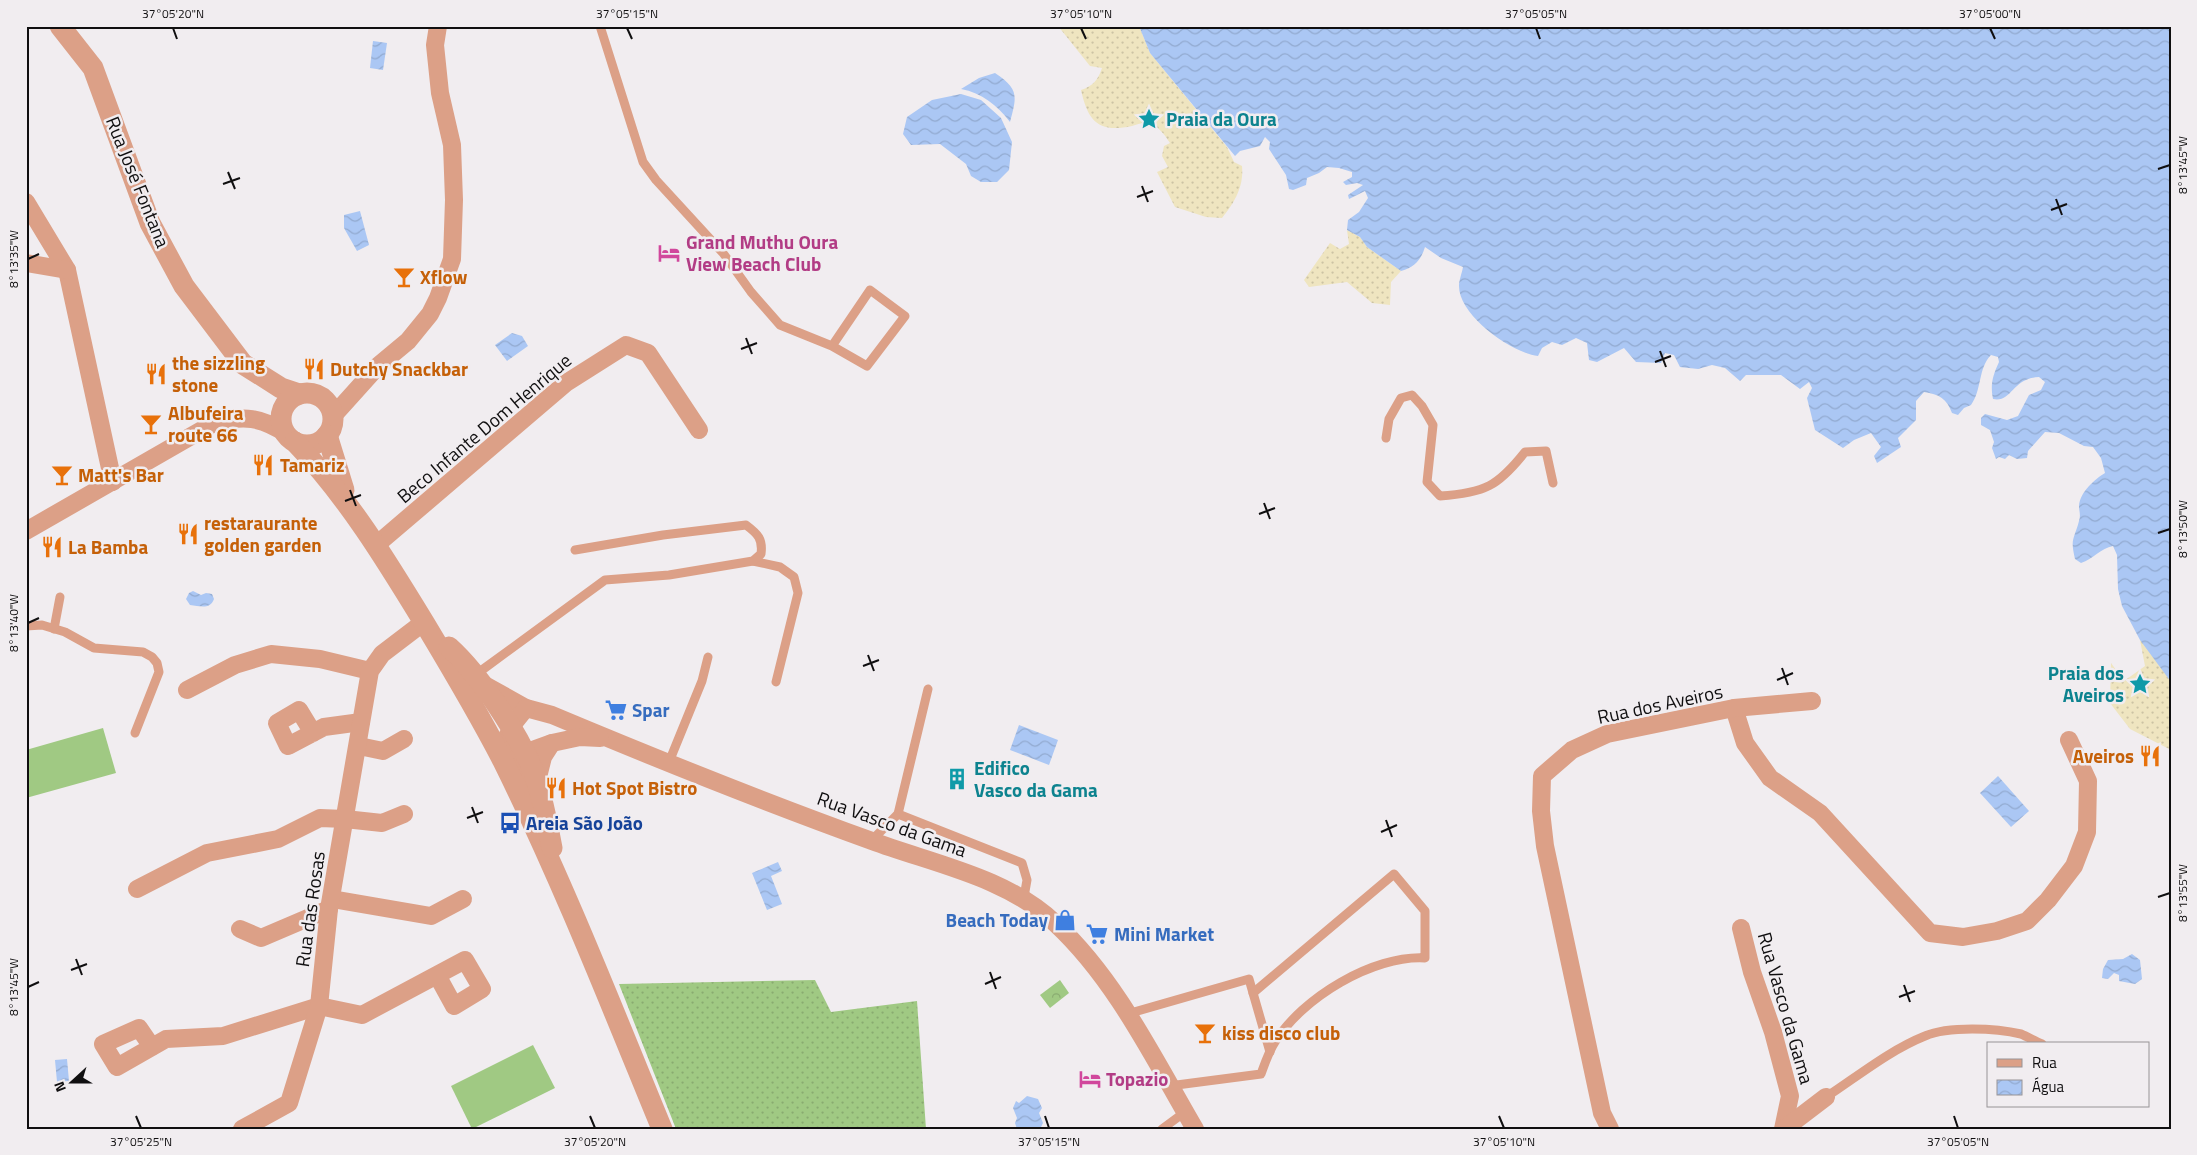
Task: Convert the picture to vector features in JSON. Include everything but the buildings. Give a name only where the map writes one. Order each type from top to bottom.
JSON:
[{"type":"street","name":"Rua José Fontana","points":[[60,26],[92,68],[150,223],[184,286],[243,364],[262,378],[281,388],[299,394]]},
{"type":"street","points":[[351,508],[341,484],[330,425],[331,408],[320,396],[312,393],[299,394],[286,404],[282,412],[281,420],[291,438],[312,444],[320,441],[330,425],[378,366],[408,341],[430,314],[438,298],[452,259],[454,200],[452,145],[440,93],[435,45],[438,26]]},
{"type":"street","points":[[26,202],[67,270],[113,482]]},
{"type":"street","points":[[26,263],[67,270]]},
{"type":"street","name":"Beco Infante Dom Henrique","points":[[375,546],[566,383],[626,345],[648,353],[699,430]]},
{"type":"street","name":"Rua José Fontana","points":[[262,378],[282,412]]},
{"type":"street","points":[[26,531],[214,423],[234,418],[268,422],[291,438],[325,474],[351,508],[424,622],[462,660],[503,761],[560,882],[662,1129]]},
{"type":"street","name":"Rua das Rosas","points":[[242,1129],[289,1103],[319,1006],[330,904],[359,746],[361,722],[370,671],[382,654],[424,622]]},
{"type":"street","points":[[187,690],[235,665],[271,654],[320,660],[370,671]]},
{"type":"street","points":[[469,681],[515,743],[537,781],[560,882]]},
{"type":"street","name":"Rua Vasco da Gama","points":[[469,681],[526,708],[552,715],[871,841],[992,883],[1024,898],[1056,924],[1094,966],[1127,1014],[1195,1129]]},
{"type":"street","points":[[1734,708],[1812,702]]},
{"type":"street","points":[[526,708],[515,743],[535,811],[535,831]]},
{"type":"street","name":"Rua dos Aveiros","points":[[1606,1124],[1545,846],[1541,811],[1542,776],[1572,750],[1607,734],[1734,708],[1745,742],[1770,778],[1820,813],[1930,933],[1963,937],[1997,931],[2027,921],[2048,900],[2074,866],[2087,832],[2088,781],[2070,740]]},
{"type":"street","points":[[313,733],[324,727],[361,722]]},
{"type":"street","points":[[515,743],[530,750],[580,737],[607,738]]},
{"type":"street","points":[[359,746],[383,751],[404,739]]},
{"type":"street","points":[[537,781],[543,757],[552,743]]},
{"type":"street","points":[[346,819],[382,823],[404,814]]},
{"type":"street","name":"Rua das Rosas","points":[[137,889],[207,853],[278,839],[320,818],[346,819]]},
{"type":"street","points":[[240,929],[261,938],[330,904],[431,916],[463,899]]},
{"type":"street","name":"Rua Vasco da Gama","points":[[1741,928],[1752,972],[1773,1032],[1790,1096],[1783,1129]]},
{"type":"street","points":[[152,1047],[166,1039],[223,1036],[319,1006],[362,1014],[437,975]]},
{"type":"street","name":"Rua Vasco da Gama","points":[[1783,1129],[1826,1097]]},
{"type":"lane","points":[[600,26],[643,162],[723,253],[751,292],[780,326],[832,346],[867,366],[905,316],[870,290],[832,346]]},
{"type":"lane","points":[[1386,438],[1389,419],[1401,398],[1412,395],[1422,406],[1433,425],[1427,482],[1440,496],[1458,495],[1489,487],[1506,476],[1526,452],[1546,451],[1553,483]]},
{"type":"lane","points":[[575,550],[663,535],[746,525],[758,534],[762,543],[761,554],[753,560]]},
{"type":"lane","points":[[469,681],[605,580],[669,575],[753,560],[780,567],[794,577],[798,593],[776,682]]},
{"type":"lane","points":[[54,629],[60,597]]},
{"type":"lane","points":[[26,626],[42,625],[65,632],[94,648],[143,652],[152,657],[157,663],[159,672],[136,732]]},
{"type":"lane","points":[[669,762],[702,681],[708,657]]},
{"type":"lane","points":[[871,841],[898,814],[928,689]]},
{"type":"lane","points":[[898,814],[1022,863],[1027,880],[1024,898]]},
{"type":"lane","points":[[1169,1086],[1261,1074],[1274,1042],[1294,1018],[1323,993],[1350,978],[1383,964],[1414,958],[1425,958],[1426,911],[1394,874],[1254,993]]},
{"type":"lane","points":[[1127,1014],[1250,979],[1270,1052]]},
{"type":"lane","name":"Rua Vasco da Gama","points":[[1826,1097],[1903,1046],[1926,1035],[1949,1029],[1985,1030],[2020,1034],[2038,1042]]},
{"type":"lane","points":[[1162,1129],[1185,1112]]},
{"type":"green space","points":[[103,728],[116,773],[26,798],[26,750]]},
{"type":"green space","points":[[815,980],[831,1012],[917,1001],[926,1129],[676,1129],[619,984]]},
{"type":"green space","points":[[1060,980],[1069,993],[1050,1008],[1040,995]]},
{"type":"green space","points":[[533,1045],[555,1088],[472,1129],[451,1086]]},
{"type":"sand","name":"Praia da Oura","points":[[1058,26],[1139,26],[1150,53],[1227,147],[1234,162],[1242,166],[1242,180],[1238,194],[1222,218],[1206,217],[1175,207],[1157,172],[1168,167],[1162,156],[1164,146],[1170,143],[1158,128],[1145,123],[1111,128],[1097,123],[1087,110],[1081,90],[1089,87],[1094,82],[1102,68],[1090,66]]},
{"type":"sand","points":[[1347,230],[1360,237],[1367,247],[1401,271],[1391,282],[1390,305],[1372,303],[1347,282],[1309,287],[1304,280],[1330,243],[1340,249],[1349,244]]},
{"type":"sand","name":"Praia dos Aveiros","points":[[2140,640],[2171,655],[2171,750],[2130,729],[2110,703],[2111,663],[2124,681],[2145,666]]},
{"type":"water","points":[[1139,26],[2171,26],[2171,682],[2140,640],[2122,606],[2118,589],[2117,555],[2113,546],[2081,563],[2075,559],[2073,543],[2080,519],[2080,501],[2089,486],[2105,473],[2101,458],[2093,447],[2084,446],[2059,433],[2045,432],[2028,451],[2027,458],[2017,459],[2009,455],[2005,459],[1999,457],[1996,459],[1992,448],[1994,442],[1990,430],[1981,425],[1981,418],[1985,414],[2007,420],[2018,416],[2029,395],[2041,390],[2045,382],[2039,377],[2023,381],[2004,397],[1993,399],[1993,380],[1999,362],[1998,357],[1991,355],[1984,366],[1977,393],[1971,405],[1964,408],[1958,415],[1952,413],[1948,404],[1942,398],[1924,392],[1916,401],[1916,420],[1898,438],[1901,447],[1877,463],[1874,456],[1881,447],[1871,433],[1854,440],[1843,448],[1815,430],[1807,398],[1812,388],[1809,382],[1800,389],[1781,375],[1746,375],[1740,381],[1725,368],[1712,365],[1698,369],[1680,367],[1674,355],[1665,353],[1661,363],[1636,362],[1624,348],[1597,362],[1589,360],[1587,343],[1576,338],[1562,345],[1552,342],[1542,348],[1538,356],[1527,353],[1515,348],[1489,331],[1477,321],[1468,309],[1461,297],[1459,286],[1463,267],[1441,258],[1425,247],[1422,256],[1417,262],[1401,271],[1367,247],[1360,237],[1347,230],[1348,220],[1359,212],[1368,198],[1365,191],[1349,199],[1348,195],[1363,185],[1357,183],[1346,185],[1343,182],[1352,177],[1352,172],[1327,167],[1307,178],[1306,185],[1293,190],[1289,189],[1286,175],[1269,149],[1270,142],[1265,137],[1260,146],[1240,151],[1235,156],[1150,53]]},
{"type":"water","points":[[373,41],[387,43],[383,70],[370,68]]},
{"type":"water","points":[[995,73],[1008,84],[1014,94],[1014,106],[1010,122],[989,101],[976,93],[961,89],[979,78]]},
{"type":"water","points":[[961,94],[981,100],[1001,118],[1012,142],[1009,170],[997,182],[981,182],[971,176],[966,164],[940,144],[911,145],[903,134],[907,117],[932,100]]},
{"type":"water","points":[[360,211],[369,245],[357,251],[344,228],[344,215]]},
{"type":"water","points":[[512,333],[522,336],[528,346],[507,361],[495,345]]},
{"type":"water","points":[[193,591],[201,595],[206,593],[212,594],[214,599],[207,606],[190,605],[186,599],[189,593]]},
{"type":"water","points":[[1019,725],[1058,740],[1049,765],[1010,750]]},
{"type":"water","points":[[1998,776],[2029,811],[2011,827],[1980,793]]},
{"type":"water","points":[[778,862],[782,871],[771,876],[782,904],[767,910],[752,873]]},
{"type":"water","points":[[2132,954],[2140,960],[2142,979],[2135,984],[2119,981],[2119,975],[2114,973],[2108,979],[2102,978],[2103,969],[2108,960],[2123,959]]},
{"type":"water","points":[[67,1059],[69,1081],[57,1082],[55,1060]]},
{"type":"water","points":[[1027,1096],[1038,1099],[1042,1108],[1039,1113],[1043,1123],[1040,1129],[1017,1129],[1015,1123],[1017,1118],[1013,1108],[1016,1101],[1019,1103]]},
{"type":"place","name":"Praia da Oura","points":[[1149,119]]},
{"type":"place","name":"Grand Muthu Oura View Beach Club","points":[[669,253]]},
{"type":"place","name":"Xflow","points":[[404,277]]},
{"type":"place","name":"Dutchy Snackbar","points":[[314,369]]},
{"type":"place","name":"the sizzling stone","points":[[156,374]]},
{"type":"place","name":"Albufeira route 66","points":[[151,424]]},
{"type":"place","name":"Tamariz","points":[[263,465]]},
{"type":"place","name":"Matt's Bar","points":[[62,475]]},
{"type":"place","name":"restaraurante golden garden","points":[[188,534]]},
{"type":"place","name":"La Bamba","points":[[52,547]]},
{"type":"place","name":"Praia dos Aveiros","points":[[2140,684]]},
{"type":"place","name":"Spar","points":[[616,710]]},
{"type":"place","name":"Aveiros","points":[[2150,756]]},
{"type":"place","name":"Edifico Vasco da Gama","points":[[957,779]]},
{"type":"place","name":"Hot Spot Bistro","points":[[556,788]]},
{"type":"place","name":"Areia São João","points":[[510,823]]},
{"type":"place","name":"Beach Today","points":[[1065,920]]},
{"type":"place","name":"Mini Market","points":[[1097,934]]},
{"type":"place","name":"kiss disco club","points":[[1205,1033]]},
{"type":"place","name":"Topazio","points":[[1090,1079]]}]
